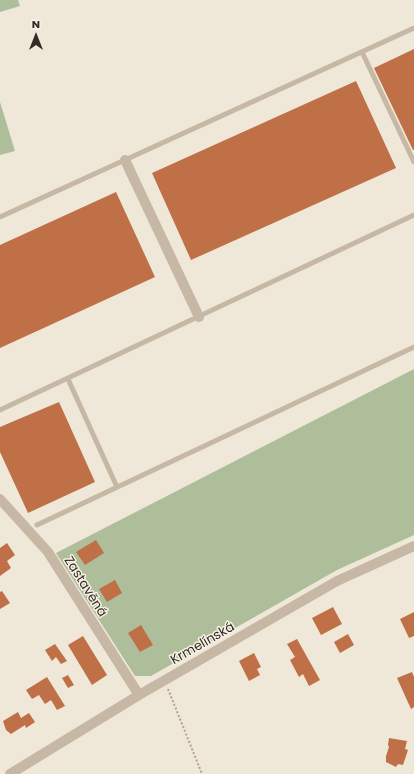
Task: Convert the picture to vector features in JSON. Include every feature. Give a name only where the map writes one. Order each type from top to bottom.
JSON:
[{"type":"street","points":[[125,160],[199,317]]},
{"type":"street","name":"Zastavěná","points":[[0,499],[48,552],[139,695]]},
{"type":"street","name":"Krmelínská","points":[[10,774],[139,695],[337,581],[414,546]]},
{"type":"lane","points":[[0,217],[414,28]]},
{"type":"lane","points":[[362,52],[414,162]]},
{"type":"lane","points":[[0,410],[414,215]]},
{"type":"lane","points":[[37,525],[414,347]]},
{"type":"lane","points":[[68,379],[117,487]]},
{"type":"path","points":[[165,680],[202,774]]},
{"type":"green space","points":[[0,0],[18,0],[20,6],[0,12]]},
{"type":"green space","points":[[0,102],[15,151],[0,155]]},
{"type":"green space","points":[[414,369],[414,535],[337,570],[151,676],[135,676],[56,553]]},
{"type":"building","points":[[414,49],[414,150],[413,150],[374,68]]},
{"type":"building","points":[[356,81],[396,168],[191,260],[152,173]]},
{"type":"building","points":[[116,192],[155,277],[0,348],[0,245]]},
{"type":"building","points":[[59,402],[95,482],[28,513],[0,452],[0,427]]},
{"type":"building","points":[[96,540],[104,553],[85,565],[76,552]]},
{"type":"building","points":[[7,543],[15,555],[7,561],[11,568],[0,576],[0,548]]},
{"type":"building","points":[[115,580],[122,593],[107,602],[99,589]]},
{"type":"building","points":[[2,591],[10,603],[0,609],[0,592]]},
{"type":"building","points":[[333,607],[342,624],[321,635],[312,618]]},
{"type":"building","points":[[414,612],[414,636],[409,638],[400,619]]},
{"type":"building","points":[[141,625],[153,645],[140,652],[128,633]]},
{"type":"building","points":[[348,634],[354,645],[340,653],[334,642]]},
{"type":"building","points":[[83,636],[107,675],[92,685],[68,645]]},
{"type":"building","points":[[297,639],[320,680],[309,686],[303,674],[299,677],[290,660],[295,657],[287,644]]},
{"type":"building","points":[[55,644],[67,661],[61,664],[56,657],[52,661],[45,650]]},
{"type":"building","points":[[254,653],[261,667],[257,669],[260,675],[249,681],[239,661]]},
{"type":"building","points":[[412,672],[414,677],[414,707],[411,709],[397,678]]},
{"type":"building","points":[[68,675],[74,685],[68,688],[62,678]]},
{"type":"building","points":[[47,677],[65,706],[57,710],[51,700],[45,704],[39,695],[32,699],[26,690]]},
{"type":"building","points":[[18,712],[21,718],[29,713],[35,722],[26,728],[25,725],[11,734],[6,730],[3,721]]},
{"type":"building","points":[[389,738],[407,741],[405,749],[408,750],[403,765],[398,764],[396,767],[386,762]]}]
